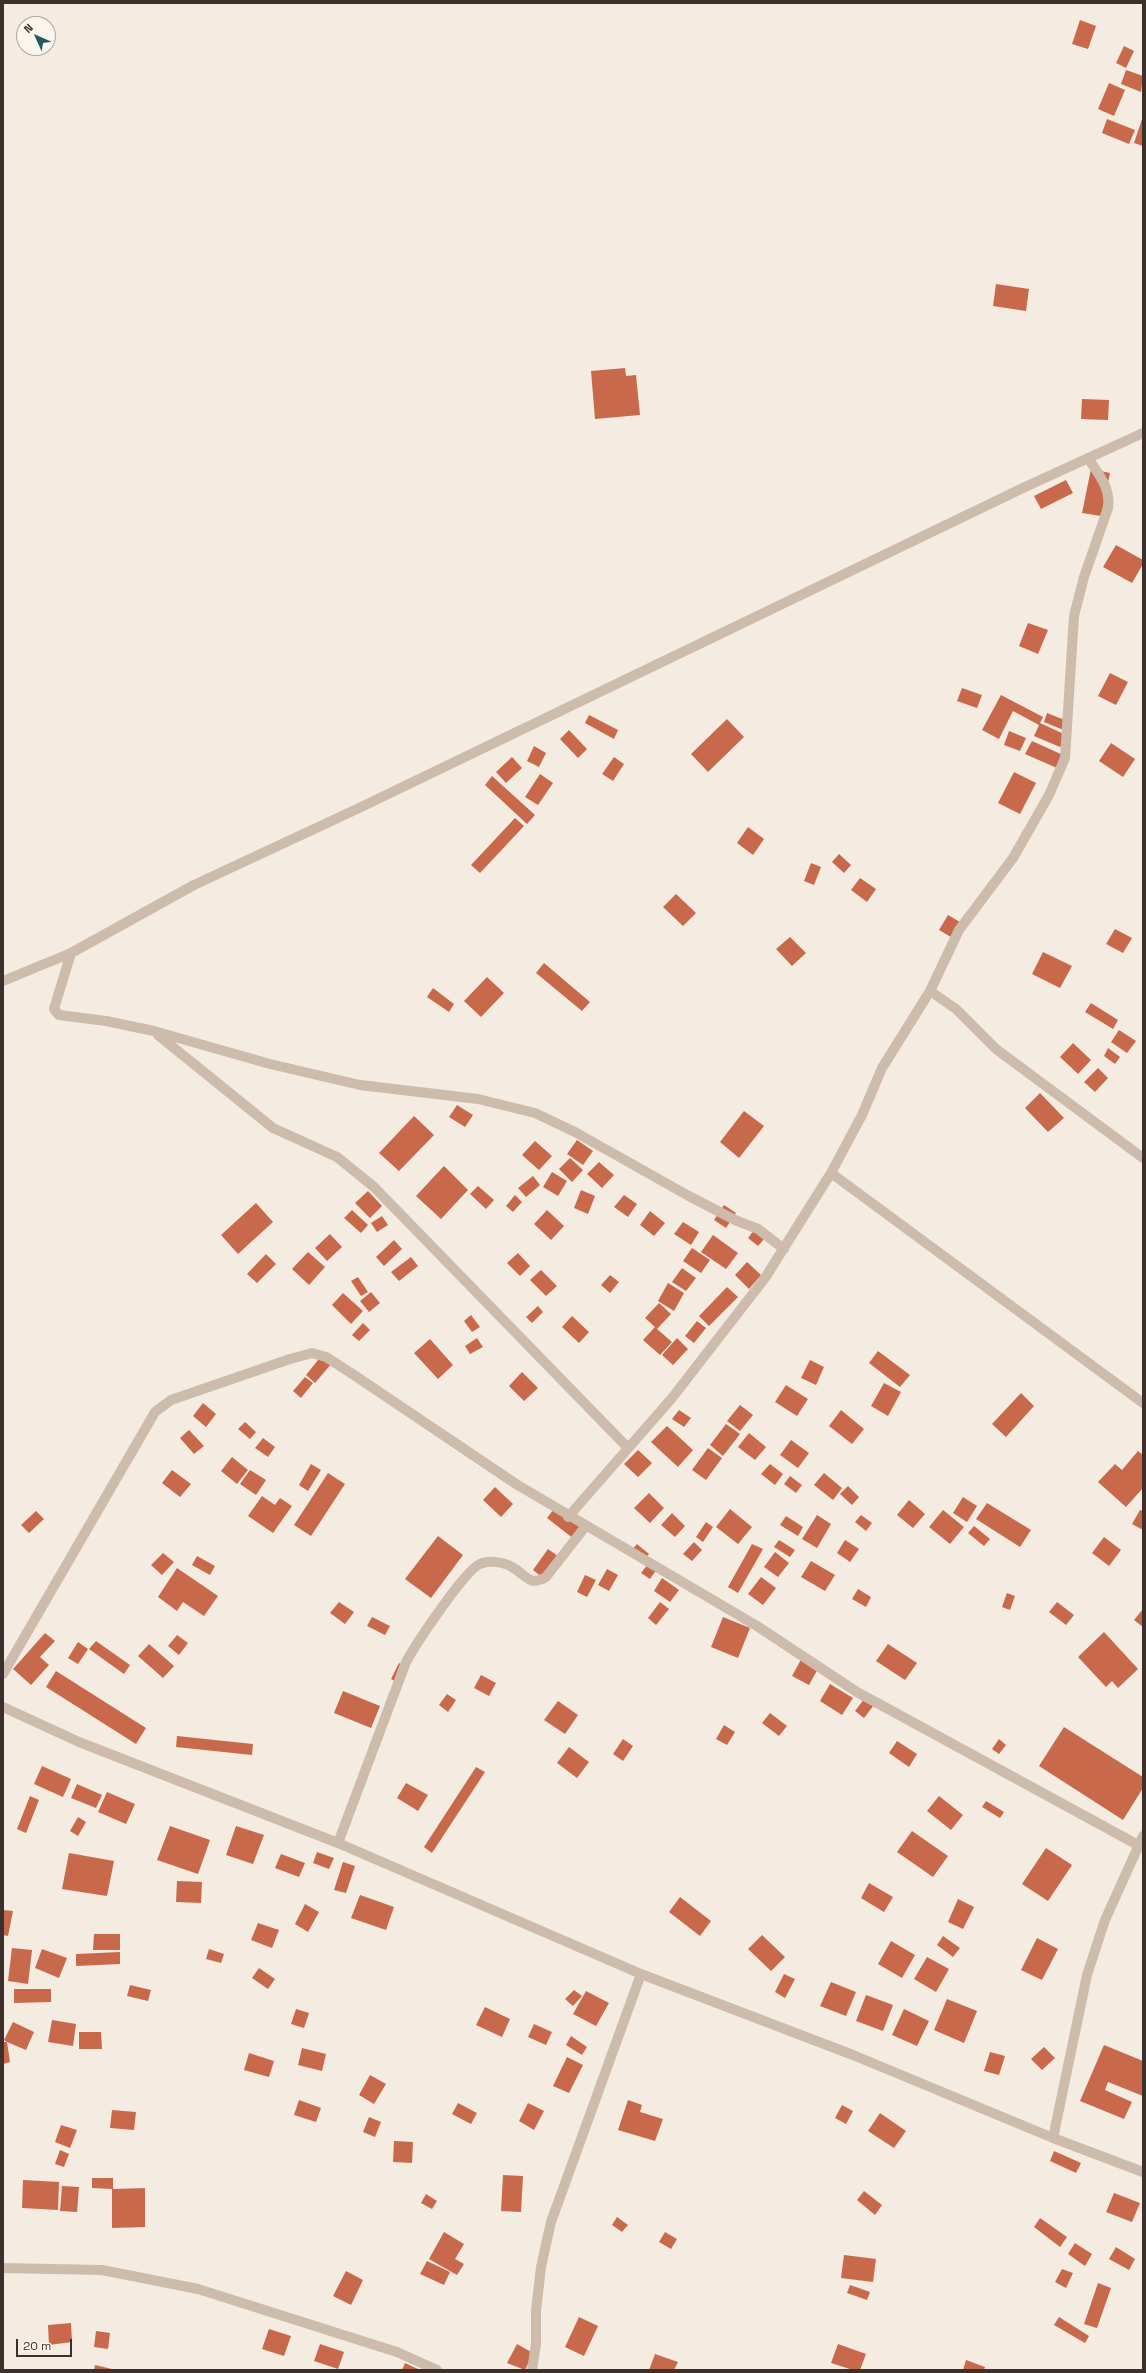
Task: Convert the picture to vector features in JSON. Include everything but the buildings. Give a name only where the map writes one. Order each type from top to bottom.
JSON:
[{"type":"street","points":[[3,981],[71,953],[194,885],[357,809],[1143,433]]},
{"type":"street","points":[[568,1516],[672,1398],[765,1278],[831,1173],[862,1114],[882,1068],[930,991],[959,930],[1013,858],[1050,795],[1065,758],[1074,616],[1084,577],[1108,508],[1110,496],[1108,489],[1088,458]]},
{"type":"street","points":[[71,953],[54,1009],[56,1014],[154,1031],[270,1064],[360,1085],[478,1099],[535,1113],[575,1132],[694,1199],[735,1220],[758,1229],[784,1249]]},
{"type":"street","points":[[930,991],[956,1009],[996,1049],[1143,1158]]},
{"type":"street","points":[[154,1031],[273,1128],[336,1157],[374,1187],[628,1448]]},
{"type":"street","points":[[831,1173],[1143,1403]]},
{"type":"street","points":[[3,1674],[155,1412],[170,1400],[290,1358],[312,1353],[326,1357],[568,1516],[744,1618],[857,1692],[1138,1845]]},
{"type":"street","points":[[338,1843],[406,1662],[416,1645],[466,1577],[481,1563],[497,1562],[512,1566],[532,1581],[538,1582],[546,1577],[585,1526]]},
{"type":"street","points":[[3,1707],[79,1742],[338,1843],[640,1974],[853,2055],[1053,2138],[1143,2172]]},
{"type":"street","points":[[1053,2138],[1086,1975],[1105,1920],[1143,1836]]},
{"type":"street","points":[[532,2370],[536,2344],[536,2311],[541,2266],[551,2222],[640,1974]]},
{"type":"street","points":[[3,2268],[102,2270],[198,2289],[397,2352],[437,2370]]}]
